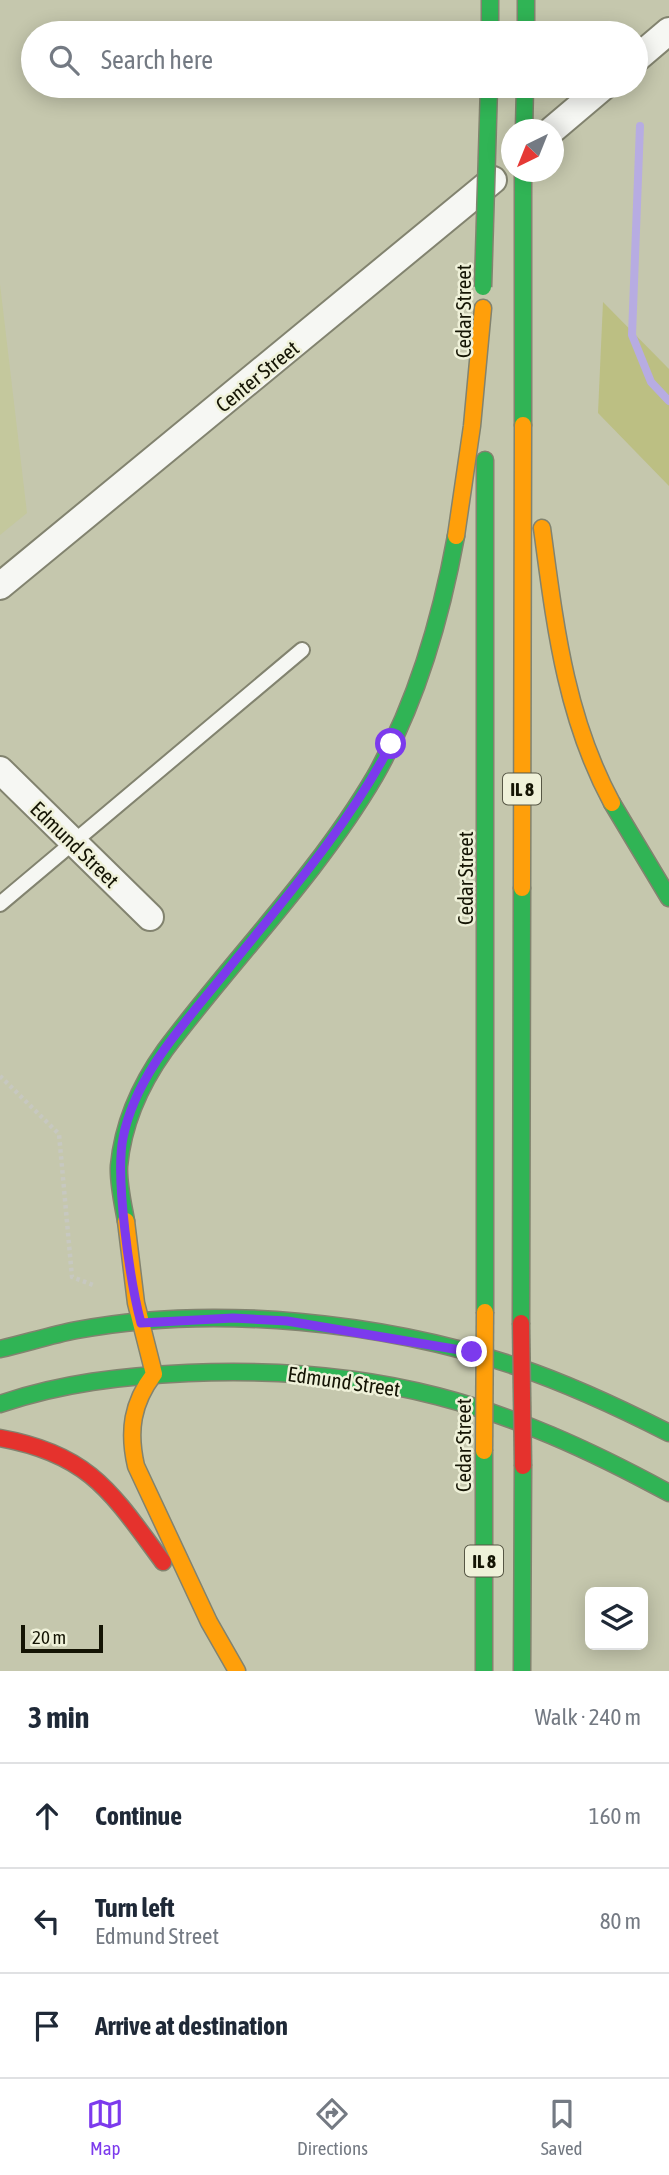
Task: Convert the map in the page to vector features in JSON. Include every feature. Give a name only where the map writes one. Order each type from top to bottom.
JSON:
[{"type":"main road","points":[[490,21],[491,0]]},
{"type":"main road","points":[[526,0],[526,21]]},
{"type":"main road","name":"Cedar Street","points":[[484,1671],[483,287],[489,98]]},
{"type":"main road","points":[[524,119],[525,98]]},
{"type":"main road","name":"IL 8","points":[[522,1671],[523,182]]},
{"type":"main road","points":[[237,1671],[209,1622],[136,1466],[131,1444],[136,1398],[154,1374],[135,1298],[119,1168],[130,1112],[149,1073],[172,1040],[344,823],[374,776],[407,710],[428,645],[446,575],[470,447],[483,308]]},
{"type":"main road","points":[[522,381],[552,601],[575,719],[612,806],[669,898]]},
{"type":"main road","points":[[0,1349],[75,1332],[141,1323],[233,1318],[287,1321],[472,1352],[587,1392],[669,1433]]},
{"type":"main road","name":"Edmund Street","points":[[0,1404],[84,1383],[154,1374],[305,1372],[348,1377],[421,1392],[516,1420],[579,1445],[669,1493]]},
{"type":"main road","points":[[0,1438],[54,1450],[92,1472],[113,1494],[209,1622]]},
{"type":"street","points":[[648,51],[666,40]]},
{"type":"street","points":[[564,120],[590,98]]},
{"type":"street","name":"Center Street","points":[[0,586],[501,174]]},
{"type":"street","name":"Edmund Street","points":[[0,770],[150,917]]},
{"type":"lane","points":[[0,904],[302,650]]},
{"type":"path","points":[[0,1076],[59,1134],[72,1277],[93,1285]]},
{"type":"shaded area","points":[[0,284],[27,513],[0,535]]},
{"type":"shaded area","points":[[603,302],[669,369],[669,486],[598,413]]},
{"type":"waterway","points":[[640,126],[632,335],[651,382],[669,401]]},
{"type":"traffic: fast","points":[[490,0],[490,21]]},
{"type":"traffic: fast","points":[[526,0],[526,21]]},
{"type":"traffic: fast","points":[[483,287],[489,98]]},
{"type":"traffic: fast","points":[[524,119],[525,98]]},
{"type":"traffic: fast","points":[[523,182],[523,425]]},
{"type":"traffic: fast","points":[[485,460],[485,1312]]},
{"type":"traffic: fast","points":[[126,1221],[119,1166],[124,1135],[134,1105],[165,1050],[301,882],[375,776],[415,690],[435,629],[456,536]]},
{"type":"traffic: fast","points":[[612,803],[669,898]]},
{"type":"traffic: fast","points":[[521,1323],[522,888]]},
{"type":"traffic: fast","points":[[0,1349],[77,1330],[130,1322],[186,1318],[242,1318],[357,1329],[467,1351],[518,1367],[595,1397],[669,1433]]},
{"type":"traffic: fast","points":[[0,1404],[69,1386],[140,1376],[256,1372],[320,1376],[380,1384],[438,1396],[494,1413],[551,1435],[669,1493]]},
{"type":"traffic: fast","points":[[484,1451],[484,1671]]},
{"type":"traffic: fast","points":[[522,1671],[523,1466]]},
{"type":"traffic: slow","points":[[456,536],[472,426],[483,308]]},
{"type":"traffic: slow","points":[[522,888],[523,425]]},
{"type":"traffic: slow","points":[[542,528],[564,669],[583,737],[612,803]]},
{"type":"traffic: slow","points":[[126,1221],[136,1303],[154,1374],[141,1396],[134,1418],[132,1441],[136,1466],[209,1622],[237,1671]]},
{"type":"traffic: slow","points":[[484,1451],[485,1312]]},
{"type":"traffic: jam","points":[[521,1323],[523,1466]]},
{"type":"traffic: jam","points":[[0,1438],[31,1445],[78,1466],[113,1497],[163,1562]]},
{"type":"route","points":[[391,744],[344,823],[172,1040],[140,1088],[122,1139],[119,1168],[135,1298],[141,1323],[233,1318],[287,1321],[472,1352]]}]
